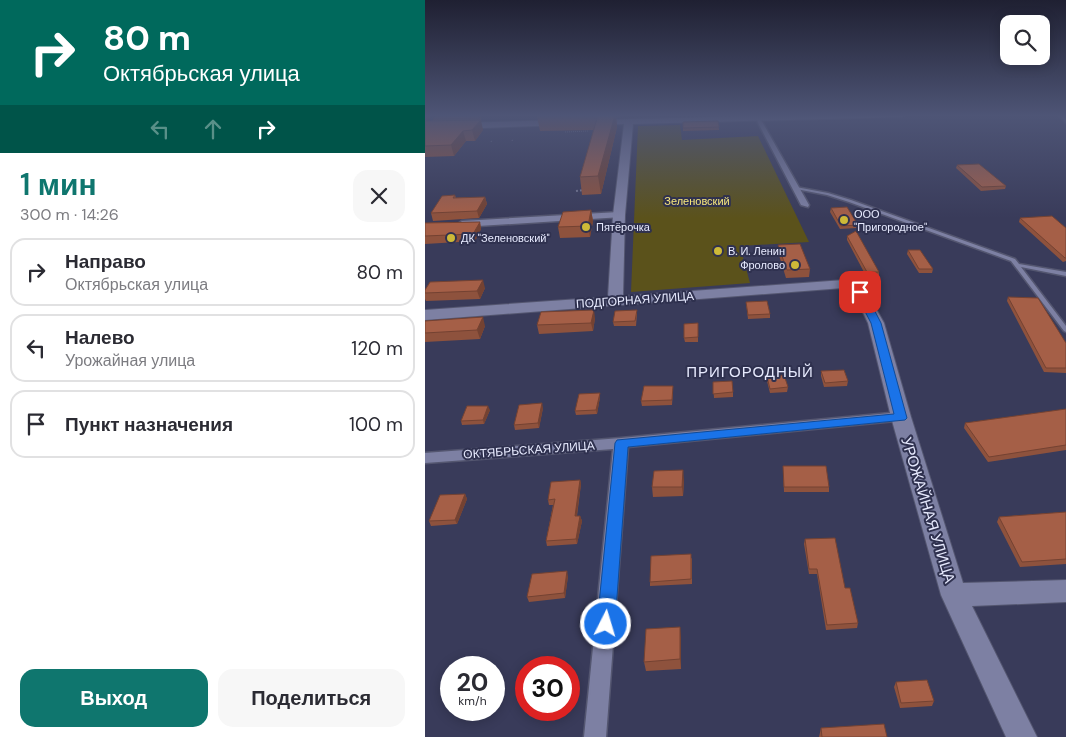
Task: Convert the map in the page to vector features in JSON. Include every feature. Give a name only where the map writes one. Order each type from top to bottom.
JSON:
[{"type":"street","points":[[615,301],[619,215],[626,149]]},
{"type":"street","points":[[775,149],[805,205]]},
{"type":"street","points":[[454,224],[619,215]]},
{"type":"street","name":"ПОДГОРНАЯ УЛИЦА","points":[[425,315],[844,284]]},
{"type":"street","name":"УРОЖАЙНАЯ УЛИЦА","points":[[844,284],[854,287],[860,292],[876,323],[901,418],[954,594],[1022,737]]},
{"type":"street","name":"ОКТЯБРЬСКАЯ УЛИЦА","points":[[425,458],[901,418]]},
{"type":"street","points":[[595,737],[621,443]]},
{"type":"street","points":[[954,594],[1066,591]]},
{"type":"lane","points":[[797,188],[828,194],[850,201],[1013,260],[1066,330]]},
{"type":"lane","points":[[1017,265],[1066,274]]},
{"type":"path","points":[[576,191],[584,190]]},
{"type":"green space","name":"Зеленовский","points":[[637,149],[764,149],[809,242],[740,246],[750,283],[631,292]]},
{"type":"building","points":[[588,149],[605,149],[598,176],[580,177]]},
{"type":"building","points":[[979,164],[1006,186],[982,187],[957,165]]},
{"type":"building","points":[[455,195],[453,198],[485,197],[477,211],[431,213],[442,196]]},
{"type":"building","name":"ООО \"Пригородное\"","points":[[847,207],[858,225],[841,226],[831,208]]},
{"type":"building","points":[[591,210],[588,226],[558,227],[563,212]]},
{"type":"building","points":[[1052,216],[1066,228],[1066,258],[1020,218]]},
{"type":"building","points":[[480,222],[473,234],[425,236],[425,223]]},
{"type":"building","points":[[856,231],[879,272],[867,272],[847,236]]},
{"type":"building","name":"Фролово","points":[[800,244],[810,269],[787,270],[778,245]]},
{"type":"building","points":[[908,250],[920,250],[933,269],[919,269]]},
{"type":"building","points":[[483,280],[477,291],[425,293],[430,282]]},
{"type":"building","points":[[1008,297],[1038,298],[1066,343],[1066,368],[1046,368]]},
{"type":"building","points":[[767,301],[770,314],[748,315],[746,302]]},
{"type":"building","points":[[594,310],[591,323],[537,325],[541,312]]},
{"type":"building","points":[[637,310],[635,321],[613,322],[615,311]]},
{"type":"building","points":[[483,317],[477,330],[425,333],[425,321]]},
{"type":"building","points":[[698,323],[698,337],[684,338],[684,324]]},
{"type":"building","points":[[844,370],[848,381],[825,383],[821,371]]},
{"type":"building","points":[[784,375],[788,387],[770,389],[767,377]]},
{"type":"building","points":[[732,381],[733,392],[713,394],[713,382]]},
{"type":"building","points":[[644,386],[673,386],[672,400],[641,401]]},
{"type":"building","points":[[600,393],[596,410],[575,411],[579,394]]},
{"type":"building","points":[[542,403],[538,423],[514,425],[519,405]]},
{"type":"building","points":[[467,406],[488,406],[483,420],[461,421]]},
{"type":"building","points":[[1066,409],[1066,445],[989,457],[965,423]]},
{"type":"building","points":[[783,466],[826,466],[829,487],[784,487]]},
{"type":"building","points":[[683,470],[682,487],[652,487],[654,471]]},
{"type":"building","points":[[580,480],[575,516],[580,516],[576,539],[546,541],[555,499],[548,500],[551,482]]},
{"type":"building","points":[[465,494],[455,520],[429,521],[440,495]]},
{"type":"building","points":[[1066,512],[1066,559],[1022,562],[999,517]]},
{"type":"building","points":[[835,538],[845,588],[850,588],[858,623],[827,625],[817,569],[809,569],[805,539]]},
{"type":"building","points":[[691,554],[691,579],[650,582],[651,556]]},
{"type":"building","points":[[567,571],[564,593],[527,597],[532,574]]},
{"type":"building","points":[[680,627],[680,659],[644,662],[646,629]]},
{"type":"building","points":[[927,680],[934,701],[901,703],[896,682]]},
{"type":"building","points":[[884,724],[887,737],[822,737],[821,728]]},
{"type":"place","name":"ООО \"Пригородное\"","points":[[844,220]]},
{"type":"place","name":"Пятёрочка","points":[[586,227]]},
{"type":"place","name":"ДК \"Зеленовский\"","points":[[451,238]]},
{"type":"place","name":"В. И. Ленин","points":[[718,251]]},
{"type":"place","name":"Фролово","points":[[795,265]]},
{"type":"district","name":"ПРИГОРОДНЫЙ","points":[[750,372]]},
{"type":"route","points":[[606,624],[621,443],[901,418],[876,323],[860,292]]}]
